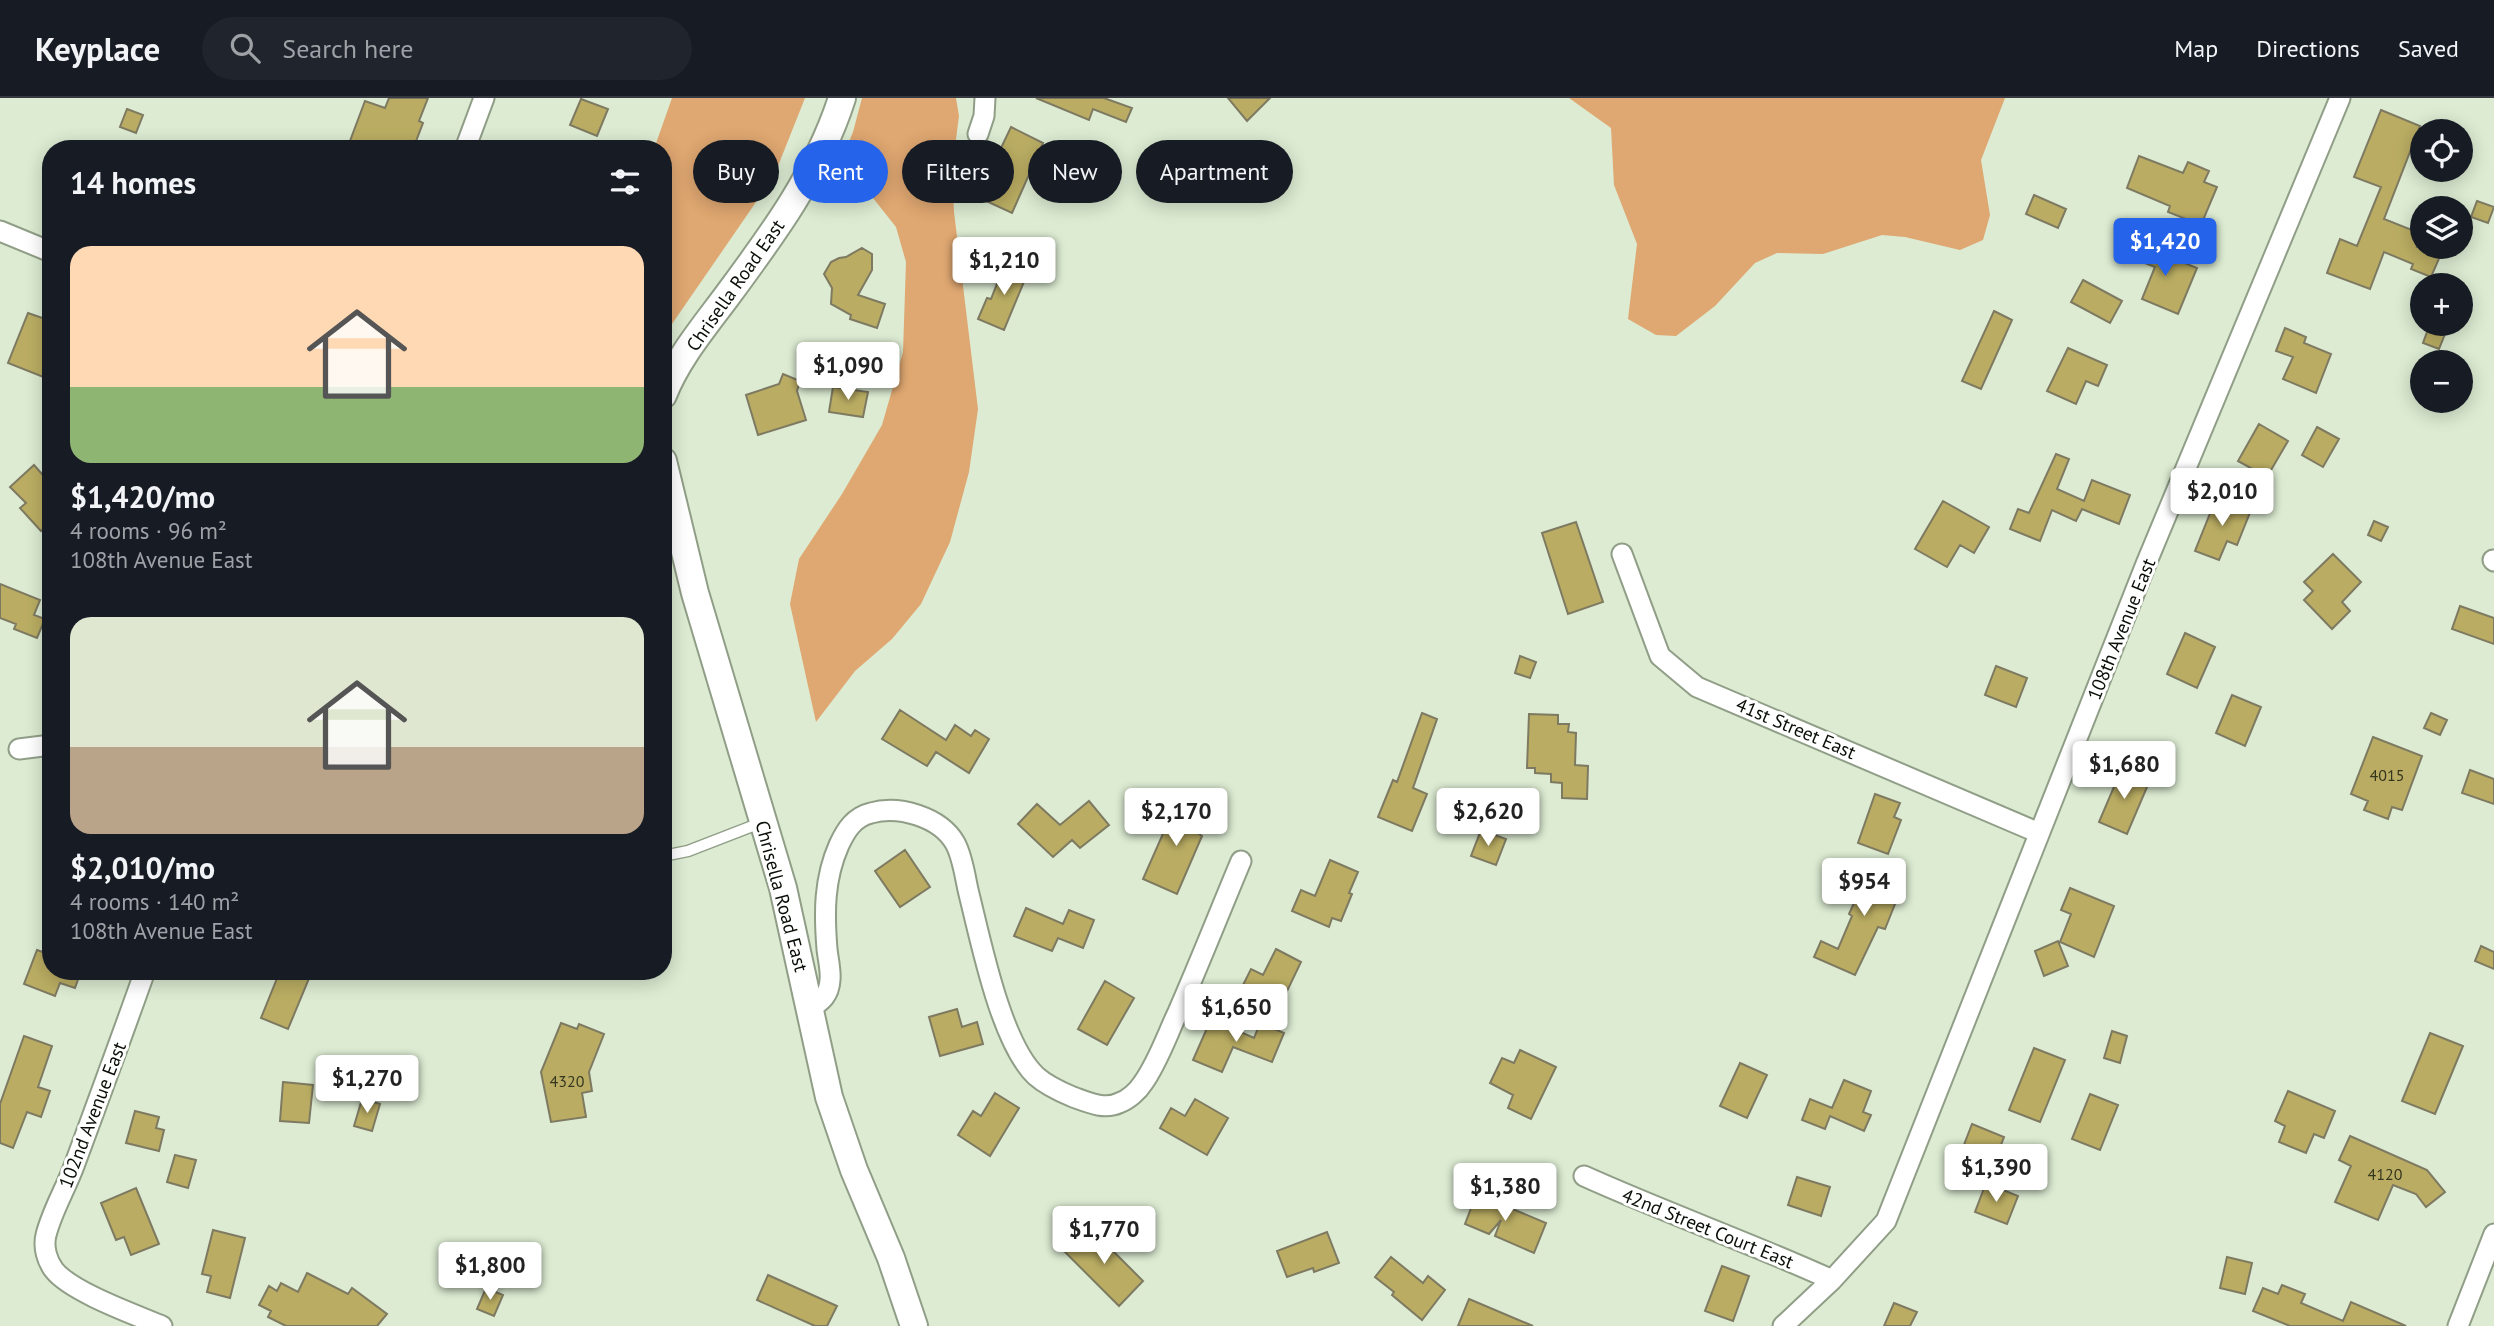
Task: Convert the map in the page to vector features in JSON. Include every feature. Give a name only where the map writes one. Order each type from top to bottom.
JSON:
[{"type":"street","points":[[468,140],[484,98]]},
{"type":"street","name":"Chrisella Road East","points":[[672,376],[690,347],[773,236],[832,130],[842,98]]},
{"type":"street","points":[[978,134],[984,116],[985,98]]},
{"type":"street","name":"108th Avenue East","points":[[1783,1326],[1832,1280],[1886,1221],[2146,564],[2340,98]]},
{"type":"street","points":[[0,232],[42,248]]},
{"type":"street","name":"Chrisella Road East","points":[[672,498],[695,593],[783,888],[829,1097],[854,1171],[888,1250],[914,1326]]},
{"type":"street","name":"41st Street East","points":[[1622,554],[1660,656],[1697,687],[2039,833]]},
{"type":"street","points":[[19,749],[42,746]]},
{"type":"street","points":[[810,1009],[823,1000],[831,979],[825,918],[827,884],[831,864],[841,841],[852,823],[861,816],[885,810],[915,814],[942,826],[956,846],[989,974],[1003,1016],[1014,1044],[1035,1075],[1070,1096],[1087,1102],[1105,1106],[1118,1104],[1143,1084],[1160,1053],[1241,861]]},
{"type":"street","name":"102nd Avenue East","points":[[142,980],[46,1236],[48,1259],[54,1271],[64,1279],[100,1300],[162,1326]]},
{"type":"street","name":"42nd Street Court East","points":[[1584,1176],[1649,1206],[1776,1254],[1832,1280]]},
{"type":"street","points":[[2458,1326],[2494,1234]]},
{"type":"lane","points":[[672,854],[688,851],[763,822]]},
{"type":"shaded area","points":[[672,98],[805,98],[779,163],[779,140],[693,140],[693,203],[755,203],[672,324],[672,140],[657,140]]},
{"type":"shaded area","points":[[862,98],[956,98],[959,116],[956,140],[902,140],[902,203],[954,203],[978,409],[969,472],[950,542],[921,604],[892,639],[855,671],[816,722],[790,604],[799,559],[842,494],[882,425],[903,352],[906,262],[896,227],[877,203],[888,203],[888,140],[850,140]]},
{"type":"shaded area","points":[[1569,98],[2005,98],[1981,160],[1990,215],[1983,240],[1960,250],[1905,237],[1882,235],[1823,254],[1777,253],[1755,263],[1715,306],[1676,336],[1656,335],[1628,319],[1637,244],[1614,185],[1611,128]]},
{"type":"building","points":[[389,98],[428,98],[419,121],[423,123],[416,140],[350,140],[365,101],[385,108]]},
{"type":"building","points":[[1036,98],[1104,98],[1132,108],[1126,122],[1093,109],[1089,120]]},
{"type":"building","points":[[1228,98],[1270,98],[1247,121]]},
{"type":"building","points":[[581,99],[608,109],[597,136],[570,125]]},
{"type":"building","points":[[127,109],[143,115],[136,133],[120,127]]},
{"type":"building","points":[[2381,110],[2410,122],[2410,152],[2384,219],[2410,229],[2410,259],[2439,259],[2433,273],[2421,273],[2411,269],[2413,264],[2384,252],[2370,289],[2327,273],[2340,239],[2357,246],[2381,187],[2354,177]]},
{"type":"building","points":[[1011,127],[1037,140],[1028,140],[1028,177],[1012,213],[990,203],[1014,203],[1014,140],[1005,140]]},
{"type":"building","points":[[2139,156],[2183,173],[2188,162],[2209,171],[2204,182],[2217,187],[2201,225],[2168,212],[2170,206],[2127,188]]},
{"type":"building","points":[[2034,195],[2066,209],[2058,228],[2026,214]]},
{"type":"building","points":[[2477,201],[2494,207],[2488,223],[2473,218]]},
{"type":"building","points":[[2133,242],[2197,268],[2178,314],[2142,299],[2155,267],[2127,256]]},
{"type":"building","points":[[862,248],[872,254],[872,270],[858,295],[885,304],[877,328],[850,319],[851,315],[831,304],[832,288],[824,274],[831,262]]},
{"type":"building","points":[[1005,263],[1028,272],[1004,330],[978,319],[987,298],[991,299]]},
{"type":"building","points":[[2083,280],[2122,301],[2110,323],[2071,302]]},
{"type":"building","points":[[1994,311],[2012,320],[1981,389],[1962,381]]},
{"type":"building","points":[[28,313],[42,318],[42,376],[8,363]]},
{"type":"building","points":[[2285,328],[2306,337],[2304,343],[2331,354],[2316,393],[2283,379],[2293,357],[2276,351]]},
{"type":"building","points":[[2426,336],[2444,336],[2439,349],[2423,343]]},
{"type":"building","points":[[2068,348],[2107,365],[2098,386],[2086,381],[2076,404],[2047,391]]},
{"type":"building","points":[[783,374],[800,381],[797,391],[806,420],[758,435],[746,395],[779,384]]},
{"type":"building","points":[[833,387],[868,392],[863,417],[829,412]]},
{"type":"building","points":[[2259,424],[2288,441],[2267,477],[2238,461]]},
{"type":"building","points":[[2317,427],[2339,439],[2323,467],[2302,455]]},
{"type":"building","points":[[2056,454],[2069,459],[2057,489],[2084,501],[2092,480],[2130,495],[2119,524],[2082,509],[2076,521],[2052,510],[2040,541],[2010,529],[2018,509],[2029,513]]},
{"type":"building","points":[[34,465],[42,474],[41,531],[20,508],[26,503],[10,487]]},
{"type":"building","points":[[2217,496],[2251,510],[2237,545],[2227,541],[2219,560],[2195,551]]},
{"type":"building","points":[[1943,501],[1989,527],[1974,553],[1960,545],[1947,567],[1915,549]]},
{"type":"building","points":[[2374,521],[2388,527],[2381,541],[2368,535]]},
{"type":"building","points":[[1576,522],[1603,602],[1568,614],[1542,533]]},
{"type":"building","points":[[2333,554],[2361,582],[2342,602],[2350,611],[2332,629],[2304,600],[2313,591],[2304,582]]},
{"type":"building","points":[[0,584],[40,600],[34,615],[42,618],[37,638],[14,629],[16,624],[0,618]]},
{"type":"building","points":[[2460,606],[2494,618],[2494,644],[2452,629]]},
{"type":"building","points":[[2185,633],[2215,647],[2197,688],[2167,674]]},
{"type":"building","points":[[1520,656],[1536,662],[1530,678],[1515,673]]},
{"type":"building","points":[[1996,666],[2027,678],[2016,707],[1985,695]]},
{"type":"building","points":[[2232,695],[2261,707],[2245,746],[2216,733]]},
{"type":"building","points":[[900,710],[946,740],[955,725],[971,736],[975,730],[989,739],[969,773],[936,752],[927,766],[882,739]]},
{"type":"building","points":[[1422,713],[1437,719],[1413,788],[1427,794],[1412,831],[1378,817],[1393,780],[1397,782]]},
{"type":"building","points":[[2431,713],[2447,720],[2440,735],[2424,728]]},
{"type":"building","points":[[1529,714],[1558,715],[1558,724],[1569,724],[1568,732],[1576,733],[1575,765],[1588,766],[1587,799],[1562,798],[1562,783],[1551,782],[1551,774],[1535,773],[1535,768],[1527,768]]},
{"type":"building","points":[[2373,737],[2422,756],[2402,810],[2392,807],[2388,819],[2364,810],[2368,801],[2351,794]]},
{"type":"building","points":[[2122,768],[2150,780],[2127,834],[2099,822]]},
{"type":"building","points":[[2470,770],[2494,779],[2494,804],[2462,793]]},
{"type":"building","points":[[1875,794],[1900,803],[1894,817],[1901,820],[1888,854],[1858,843]]},
{"type":"building","points":[[1089,801],[1109,825],[1080,848],[1072,840],[1053,857],[1018,824],[1037,804],[1060,825]]},
{"type":"building","points":[[1177,802],[1208,815],[1177,894],[1143,879]]},
{"type":"building","points":[[1481,830],[1506,839],[1496,865],[1471,856]]},
{"type":"building","points":[[905,850],[930,887],[900,907],[875,871]]},
{"type":"building","points":[[1330,860],[1358,872],[1341,921],[1332,918],[1329,927],[1292,911],[1301,890],[1315,896]]},
{"type":"building","points":[[1875,862],[1901,872],[1893,891],[1899,894],[1885,929],[1878,927],[1855,975],[1814,957],[1821,941],[1838,949],[1852,916],[1849,914],[1854,903],[1846,900],[1856,876],[1867,881]]},
{"type":"building","points":[[2070,888],[2114,906],[2094,957],[2060,942],[2071,914],[2061,910]]},
{"type":"building","points":[[1026,908],[1063,924],[1069,910],[1094,920],[1083,948],[1058,938],[1052,951],[1014,936]]},
{"type":"building","points":[[2058,941],[2068,966],[2044,976],[2035,951]]},
{"type":"building","points":[[2481,946],[2494,952],[2494,969],[2475,961]]},
{"type":"building","points":[[1276,949],[1301,962],[1277,1012],[1256,1002],[1258,998],[1241,989],[1251,969],[1263,975]]},
{"type":"building","points":[[37,950],[42,952],[42,980],[78,980],[75,988],[60,983],[55,996],[24,984]]},
{"type":"building","points":[[276,980],[308,980],[288,1029],[261,1018]]},
{"type":"building","points":[[1105,981],[1134,998],[1107,1045],[1078,1029]]},
{"type":"building","points":[[957,1009],[962,1027],[977,1022],[983,1044],[940,1056],[929,1017]]},
{"type":"building","points":[[1211,1019],[1254,1038],[1260,1023],[1284,1033],[1272,1062],[1233,1047],[1222,1072],[1193,1060]]},
{"type":"building","points":[[561,1023],[577,1029],[579,1024],[604,1034],[589,1072],[592,1091],[582,1093],[586,1117],[551,1122],[541,1072]]},
{"type":"building","points":[[2112,1031],[2127,1036],[2120,1063],[2104,1058]]},
{"type":"building","points":[[2430,1033],[2463,1046],[2435,1114],[2402,1101]]},
{"type":"building","points":[[24,1036],[52,1046],[38,1087],[50,1091],[41,1117],[27,1112],[13,1148],[0,1143],[0,1104]]},
{"type":"building","points":[[2034,1048],[2065,1060],[2040,1122],[2009,1110]]},
{"type":"building","points":[[1520,1050],[1556,1067],[1531,1119],[1508,1108],[1513,1095],[1490,1083],[1502,1058],[1514,1063]]},
{"type":"building","points":[[1740,1063],[1767,1075],[1747,1118],[1720,1106]]},
{"type":"building","points":[[1844,1080],[1871,1091],[1863,1112],[1871,1115],[1864,1131],[1830,1116],[1825,1129],[1802,1120],[1810,1099],[1832,1108]]},
{"type":"building","points":[[283,1082],[313,1085],[309,1123],[280,1121]]},
{"type":"building","points":[[2288,1091],[2335,1111],[2324,1138],[2314,1134],[2306,1153],[2279,1142],[2285,1126],[2275,1121]]},
{"type":"building","points":[[995,1093],[1019,1108],[990,1156],[958,1135],[973,1111],[981,1116]]},
{"type":"building","points":[[2090,1094],[2118,1105],[2100,1150],[2072,1139]]},
{"type":"building","points":[[362,1099],[380,1104],[372,1131],[354,1126]]},
{"type":"building","points":[[1195,1099],[1228,1118],[1207,1155],[1160,1128],[1171,1108],[1185,1116]]},
{"type":"building","points":[[135,1111],[159,1117],[156,1128],[164,1130],[159,1151],[126,1143]]},
{"type":"building","points":[[1972,1124],[2004,1137],[1994,1163],[1962,1150]]},
{"type":"building","points":[[2350,1136],[2427,1170],[2445,1192],[2426,1207],[2416,1194],[2393,1185],[2378,1220],[2335,1202],[2351,1166],[2339,1160]]},
{"type":"building","points":[[175,1155],[196,1160],[188,1188],[167,1182]]},
{"type":"building","points":[[1797,1177],[1830,1187],[1821,1216],[1788,1205]]},
{"type":"building","points":[[1986,1183],[2018,1196],[2007,1224],[1975,1212]]},
{"type":"building","points":[[136,1188],[159,1244],[131,1255],[124,1237],[116,1240],[101,1203]]},
{"type":"building","points":[[1472,1192],[1546,1223],[1534,1253],[1495,1236],[1501,1220],[1489,1234],[1465,1224],[1473,1203],[1467,1200]]},
{"type":"building","points":[[1088,1226],[1143,1281],[1119,1306],[1064,1251]]},
{"type":"building","points":[[213,1230],[245,1238],[230,1298],[207,1292],[211,1276],[202,1274]]},
{"type":"building","points":[[1327,1232],[1339,1263],[1314,1272],[1313,1268],[1287,1277],[1277,1251]]},
{"type":"building","points":[[1391,1257],[1423,1283],[1428,1276],[1445,1290],[1422,1320],[1375,1277]]},
{"type":"building","points":[[2227,1257],[2252,1263],[2245,1294],[2220,1288]]},
{"type":"building","points":[[1722,1266],[1749,1276],[1733,1321],[1705,1311]]},
{"type":"building","points":[[307,1273],[348,1294],[352,1288],[387,1314],[377,1326],[286,1326],[268,1317],[271,1311],[259,1305],[269,1286],[277,1291],[281,1283],[298,1292]]},
{"type":"building","points":[[768,1275],[837,1306],[827,1326],[815,1326],[757,1300]]},
{"type":"building","points":[[2282,1285],[2305,1294],[2301,1303],[2343,1321],[2351,1302],[2406,1326],[2290,1326],[2253,1311],[2263,1288],[2278,1294]]},
{"type":"building","points":[[486,1288],[503,1295],[494,1316],[477,1309]]},
{"type":"building","points":[[1469,1299],[1533,1326],[1458,1326]]},
{"type":"building","points":[[1894,1303],[1917,1312],[1910,1326],[1884,1326]]}]
